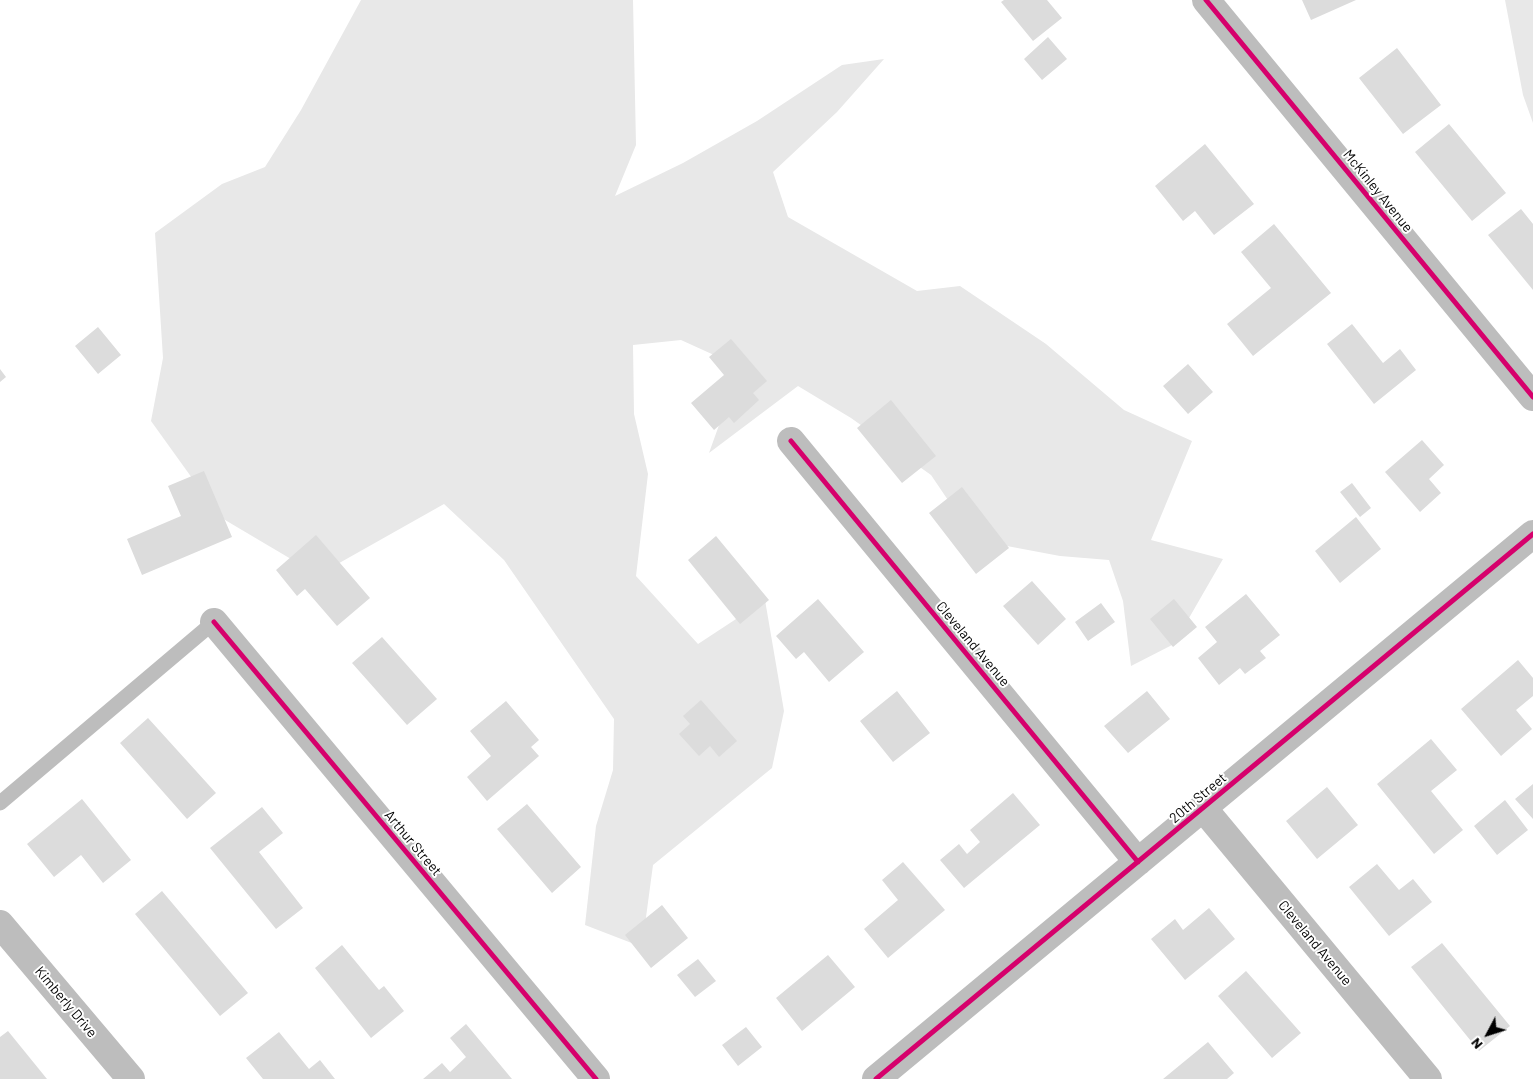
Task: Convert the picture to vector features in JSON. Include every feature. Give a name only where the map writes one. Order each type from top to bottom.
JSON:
[{"type":"street","name":"McKinley Avenue","points":[[1206,0],[1533,397]]},
{"type":"street","name":"Cleveland Avenue","points":[[791,441],[1138,862]]},
{"type":"street","name":"20th Street","points":[[876,1079],[1533,534]]},
{"type":"street","name":"Arthur Street","points":[[214,622],[596,1079]]},
{"type":"street","name":"Cleveland Avenue","points":[[1203,808],[1428,1079]]},
{"type":"street","name":"Kimberly Drive","points":[[0,924],[131,1079]]},
{"type":"lane","points":[[0,803],[214,622]]},
{"type":"shaded area","points":[[361,0],[633,0],[636,145],[615,196],[683,163],[757,121],[842,65],[884,59],[837,112],[773,172],[788,217],[917,291],[960,286],[1046,344],[1124,410],[1192,441],[1151,540],[1223,559],[1174,644],[1131,666],[1123,601],[1109,560],[1060,556],[975,540],[931,475],[851,418],[798,386],[709,453],[723,414],[736,365],[681,340],[633,345],[634,414],[648,474],[636,576],[698,644],[765,600],[784,711],[772,768],[653,865],[642,947],[585,925],[596,826],[613,770],[614,719],[504,560],[444,504],[318,575],[220,517],[151,421],[163,358],[155,233],[222,184],[265,167],[301,110]]},
{"type":"shaded area","points":[[1505,0],[1533,0],[1533,123],[1523,95]]},
{"type":"building","points":[[1004,0],[1047,0],[1062,18],[1033,41],[1001,2]]},
{"type":"building","points":[[1302,0],[1356,0],[1311,20]]},
{"type":"building","points":[[1048,37],[1067,59],[1042,80],[1024,59]]},
{"type":"building","points":[[1397,48],[1441,105],[1403,134],[1359,78]]},
{"type":"building","points":[[1449,124],[1506,193],[1472,221],[1415,152]]},
{"type":"building","points":[[1205,144],[1254,204],[1214,235],[1195,211],[1183,221],[1155,186]]},
{"type":"building","points":[[1521,209],[1533,224],[1533,290],[1488,235]]},
{"type":"building","points":[[1274,224],[1331,293],[1253,356],[1227,324],[1271,288],[1241,252]]},
{"type":"building","points":[[1352,324],[1383,363],[1400,349],[1416,370],[1374,404],[1327,344]]},
{"type":"building","points":[[98,327],[121,355],[98,374],[75,346]]},
{"type":"building","points":[[731,339],[767,381],[753,393],[759,400],[734,423],[729,417],[714,430],[691,403],[724,375],[709,357]]},
{"type":"building","points":[[1188,364],[1213,392],[1188,414],[1163,386]]},
{"type":"building","points":[[0,369],[6,377],[0,382]]},
{"type":"building","points":[[891,400],[936,456],[902,483],[857,428]]},
{"type":"building","points":[[1422,440],[1444,465],[1429,479],[1441,493],[1420,512],[1385,472]]},
{"type":"building","points":[[204,471],[232,537],[142,575],[127,539],[181,516],[168,486]]},
{"type":"building","points":[[1352,483],[1371,508],[1360,517],[1340,492]]},
{"type":"building","points":[[962,487],[1009,548],[976,574],[929,513]]},
{"type":"building","points":[[1356,517],[1381,549],[1340,583],[1315,551]]},
{"type":"building","points":[[316,535],[370,598],[337,626],[305,589],[297,596],[276,570]]},
{"type":"building","points":[[716,536],[769,600],[740,624],[688,560]]},
{"type":"building","points":[[1032,581],[1066,619],[1038,645],[1003,606]]},
{"type":"building","points":[[1246,594],[1280,635],[1260,651],[1266,658],[1245,674],[1240,668],[1219,685],[1198,658],[1217,642],[1205,627]]},
{"type":"building","points":[[818,599],[864,652],[829,682],[804,652],[796,659],[776,636]]},
{"type":"building","points":[[1174,599],[1197,627],[1173,647],[1150,619]]},
{"type":"building","points":[[1101,603],[1115,622],[1088,641],[1075,622]]},
{"type":"building","points":[[382,637],[437,699],[407,725],[352,663]]},
{"type":"building","points":[[1518,660],[1533,678],[1533,696],[1516,710],[1532,729],[1501,756],[1461,709]]},
{"type":"building","points":[[897,691],[930,733],[893,762],[860,721]]},
{"type":"building","points":[[1147,691],[1170,719],[1128,753],[1104,726]]},
{"type":"building","points":[[701,700],[737,741],[719,757],[710,746],[699,756],[679,734],[690,724],[683,716]]},
{"type":"building","points":[[506,701],[539,740],[531,747],[539,756],[487,801],[467,777],[491,756],[470,731]]},
{"type":"building","points":[[148,718],[216,793],[187,819],[120,743]]},
{"type":"building","points":[[1431,739],[1457,770],[1431,791],[1463,830],[1434,854],[1377,784]]},
{"type":"building","points":[[1533,784],[1533,819],[1515,799]]},
{"type":"building","points":[[1327,787],[1358,825],[1317,859],[1286,821]]},
{"type":"building","points":[[1013,793],[1040,825],[964,888],[940,860],[959,844],[967,854],[980,842],[970,830]]},
{"type":"building","points":[[82,799],[131,860],[103,883],[81,855],[54,877],[27,844]]},
{"type":"building","points":[[1505,800],[1528,830],[1497,855],[1474,826]]},
{"type":"building","points":[[527,804],[581,867],[552,893],[497,829]]},
{"type":"building","points":[[262,807],[283,833],[259,852],[303,908],[276,929],[210,848]]},
{"type":"building","points":[[903,862],[945,910],[888,958],[864,929],[898,900],[882,880]]},
{"type":"building","points":[[1377,864],[1399,890],[1413,879],[1432,902],[1389,936],[1349,887]]},
{"type":"building","points":[[162,891],[248,993],[220,1016],[135,914]]},
{"type":"building","points":[[662,905],[688,938],[651,968],[625,935]]},
{"type":"building","points":[[1209,908],[1235,939],[1185,980],[1151,939],[1175,919],[1183,930]]},
{"type":"building","points":[[1442,943],[1510,1026],[1479,1051],[1411,967]]},
{"type":"building","points":[[342,945],[379,990],[384,986],[404,1011],[371,1038],[315,968]]},
{"type":"building","points":[[828,955],[855,987],[802,1031],[776,998]]},
{"type":"building","points":[[698,959],[716,981],[695,997],[677,975]]},
{"type":"building","points":[[1246,971],[1301,1033],[1272,1058],[1218,996]]},
{"type":"building","points":[[466,1024],[512,1079],[423,1079],[442,1063],[450,1072],[466,1057],[450,1038]]},
{"type":"building","points":[[746,1027],[762,1047],[738,1066],[722,1045]]},
{"type":"building","points":[[8,1031],[47,1079],[0,1079],[0,1037]]},
{"type":"building","points":[[279,1032],[309,1069],[320,1060],[335,1079],[263,1079],[246,1058]]},
{"type":"building","points":[[1208,1042],[1234,1073],[1227,1079],[1163,1079]]},
{"type":"cycle path","points":[[1206,0],[1533,397]]},
{"type":"cycle path","points":[[791,441],[1138,862]]},
{"type":"cycle path","points":[[876,1079],[1533,534]]},
{"type":"cycle path","points":[[214,622],[596,1079]]}]
